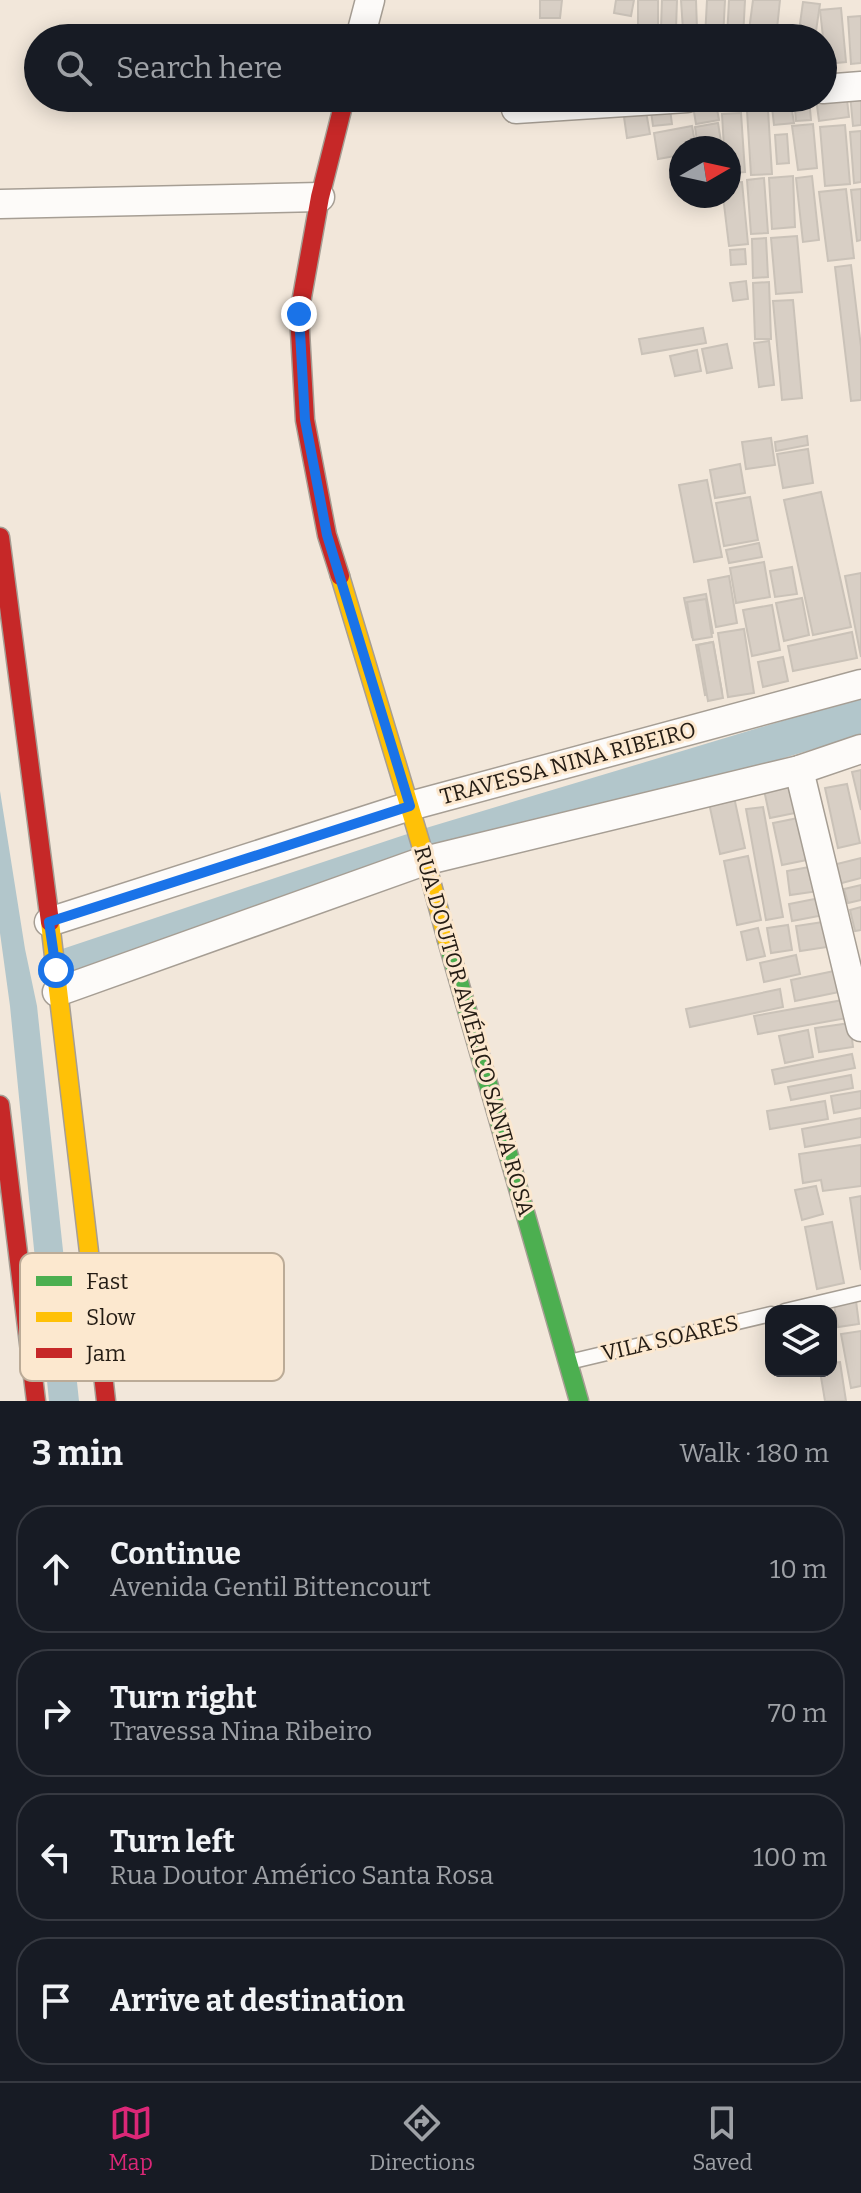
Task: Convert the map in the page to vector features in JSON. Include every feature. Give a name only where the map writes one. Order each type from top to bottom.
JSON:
[{"type":"street","points":[[364,24],[370,0]]},
{"type":"street","points":[[837,88],[861,86]]},
{"type":"street","name":"RUA DOUTOR AMÉRICO SANTA ROSA","points":[[341,112],[320,197],[299,314],[305,420],[327,535],[410,806],[579,1401]]},
{"type":"street","points":[[0,204],[320,197]]},
{"type":"street","points":[[0,537],[88,1253]]},
{"type":"street","name":"TRAVESSA NINA RIBEIRO","points":[[49,922],[410,806],[861,684]]},
{"type":"street","points":[[57,992],[424,861],[799,770],[861,749]]},
{"type":"street","points":[[799,770],[861,1027]]},
{"type":"street","points":[[0,1105],[20,1269]]},
{"type":"street","points":[[34,1381],[36,1401]]},
{"type":"street","points":[[104,1381],[106,1401]]},
{"type":"lane","points":[[810,1305],[861,1293]]},
{"type":"lane","name":"VILA SOARES","points":[[569,1362],[765,1315]]},
{"type":"shaded area","points":[[0,791],[37,1006],[63,1253],[34,1253],[0,933]]},
{"type":"shaded area","points":[[47,1381],[77,1381],[79,1401],[49,1401]]},
{"type":"building","points":[[540,0],[562,0],[560,18],[540,18]]},
{"type":"building","points":[[616,0],[634,0],[631,16],[614,13]]},
{"type":"building","points":[[638,0],[658,0],[658,24],[638,24]]},
{"type":"building","points":[[662,0],[677,0],[676,24],[661,24]]},
{"type":"building","points":[[681,0],[696,0],[697,24],[683,24]]},
{"type":"building","points":[[707,0],[725,0],[724,24],[706,24]]},
{"type":"building","points":[[729,0],[745,0],[744,24],[728,24]]},
{"type":"building","points":[[753,0],[780,0],[777,24],[750,24]]},
{"type":"building","points":[[803,2],[820,4],[817,24],[800,24]]},
{"type":"building","points":[[841,8],[846,62],[837,63],[837,24],[822,24],[820,10]]},
{"type":"building","points":[[861,16],[861,63],[851,64],[848,17]]},
{"type":"building","points":[[846,91],[849,117],[819,121],[818,112],[837,112],[837,93]]},
{"type":"building","points":[[861,93],[861,125],[853,126],[850,94]]},
{"type":"building","points":[[623,112],[646,112],[650,134],[627,138]]},
{"type":"building","points":[[651,112],[670,112],[672,124],[653,126]]},
{"type":"building","points":[[694,112],[718,112],[719,120],[696,124]]},
{"type":"building","points":[[747,112],[768,112],[772,174],[751,175]]},
{"type":"building","points":[[773,112],[792,112],[794,123],[774,125]]},
{"type":"building","points":[[795,112],[810,112],[811,120],[796,121]]},
{"type":"building","points":[[741,113],[745,172],[741,172],[741,136],[723,136],[722,114]]},
{"type":"building","points":[[718,123],[720,136],[696,136],[695,127]]},
{"type":"building","points":[[813,124],[817,168],[798,170],[792,126]]},
{"type":"building","points":[[845,125],[850,184],[825,186],[820,127]]},
{"type":"building","points":[[692,126],[694,136],[669,136],[669,157],[658,159],[654,133]]},
{"type":"building","points":[[861,131],[861,182],[854,183],[850,132]]},
{"type":"building","points":[[787,134],[789,163],[777,164],[775,135]]},
{"type":"building","points":[[793,176],[795,227],[772,229],[769,178]]},
{"type":"building","points":[[812,176],[819,240],[803,242],[796,178]]},
{"type":"building","points":[[764,178],[768,233],[751,234],[747,180]]},
{"type":"building","points":[[741,182],[748,244],[729,246],[724,208],[741,208]]},
{"type":"building","points":[[846,189],[854,258],[828,261],[819,192]]},
{"type":"building","points":[[861,189],[861,240],[857,241],[851,190]]},
{"type":"building","points":[[797,236],[802,292],[776,294],[771,238]]},
{"type":"building","points":[[766,238],[768,277],[753,278],[752,239]]},
{"type":"building","points":[[745,249],[746,264],[731,265],[730,250]]},
{"type":"building","points":[[851,265],[861,347],[861,400],[851,401],[835,267]]},
{"type":"building","points":[[746,281],[748,299],[733,301],[730,283]]},
{"type":"building","points":[[769,282],[771,339],[755,339],[753,283]]},
{"type":"building","points":[[793,300],[802,398],[782,400],[773,301]]},
{"type":"building","points":[[703,328],[706,343],[642,354],[639,339]]},
{"type":"building","points":[[769,341],[774,385],[759,387],[754,343]]},
{"type":"building","points":[[727,344],[732,368],[707,373],[702,349]]},
{"type":"building","points":[[697,350],[701,371],[675,376],[670,356]]},
{"type":"building","points":[[807,436],[808,445],[776,451],[775,442]]},
{"type":"building","points":[[771,438],[775,465],[746,469],[742,442]]},
{"type":"building","points":[[808,449],[813,483],[783,488],[777,454]]},
{"type":"building","points":[[740,464],[745,493],[715,498],[710,470]]},
{"type":"building","points":[[707,480],[722,557],[694,562],[679,485]]},
{"type":"building","points":[[821,492],[851,627],[813,635],[784,500]]},
{"type":"building","points":[[750,497],[758,540],[724,546],[716,503]]},
{"type":"building","points":[[759,543],[762,557],[729,563],[726,550]]},
{"type":"building","points":[[764,562],[770,597],[736,603],[730,568]]},
{"type":"building","points":[[792,567],[797,594],[775,597],[770,571]]},
{"type":"building","points":[[861,573],[861,657],[845,576]]},
{"type":"building","points":[[729,576],[737,623],[716,627],[708,580]]},
{"type":"building","points":[[706,594],[713,633],[692,637],[684,598]]},
{"type":"building","points":[[802,598],[809,635],[784,641],[776,603]]},
{"type":"building","points":[[706,599],[712,637],[693,640],[687,602]]},
{"type":"building","points":[[772,605],[780,650],[752,656],[743,610]]},
{"type":"building","points":[[744,629],[754,693],[728,697],[718,633]]},
{"type":"building","points":[[852,632],[857,658],[793,671],[788,646]]},
{"type":"building","points":[[713,642],[722,692],[705,695],[696,645]]},
{"type":"building","points":[[713,642],[723,698],[708,701],[698,645]]},
{"type":"building","points":[[783,657],[788,681],[763,687],[758,662]]},
{"type":"building","points":[[861,770],[861,810],[852,772]]},
{"type":"building","points":[[794,784],[800,812],[770,818],[764,790]]},
{"type":"building","points":[[847,784],[860,843],[838,848],[825,788]]},
{"type":"building","points":[[734,797],[745,848],[720,854],[709,803]]},
{"type":"building","points":[[763,807],[783,917],[766,920],[746,809]]},
{"type":"building","points":[[803,817],[812,859],[782,865],[773,823]]},
{"type":"building","points":[[748,856],[761,920],[737,925],[724,861]]},
{"type":"building","points":[[861,858],[861,878],[838,884],[833,865]]},
{"type":"building","points":[[815,866],[819,891],[790,895],[787,871]]},
{"type":"building","points":[[861,885],[861,900],[848,903],[844,889]]},
{"type":"building","points":[[820,898],[824,915],[792,921],[789,904]]},
{"type":"building","points":[[861,907],[861,930],[855,931],[850,910]]},
{"type":"building","points":[[830,921],[834,946],[800,951],[796,926]]},
{"type":"building","points":[[788,925],[792,950],[771,953],[767,928]]},
{"type":"building","points":[[758,928],[765,956],[747,960],[741,932]]},
{"type":"building","points":[[796,955],[800,974],[764,982],[760,963]]},
{"type":"building","points":[[839,970],[844,991],[795,1001],[791,980]]},
{"type":"building","points":[[780,989],[783,1007],[690,1027],[686,1009]]},
{"type":"building","points":[[843,1000],[847,1018],[758,1034],[754,1016]]},
{"type":"building","points":[[850,1023],[853,1047],[819,1052],[815,1028]]},
{"type":"building","points":[[808,1030],[813,1057],[785,1063],[779,1036]]},
{"type":"building","points":[[852,1054],[855,1068],[775,1084],[772,1070]]},
{"type":"building","points":[[851,1075],[853,1088],[791,1100],[788,1087]]},
{"type":"building","points":[[861,1091],[861,1108],[834,1113],[831,1096]]},
{"type":"building","points":[[825,1101],[828,1119],[770,1129],[767,1111]]},
{"type":"building","points":[[861,1118],[861,1137],[805,1147],[802,1129]]},
{"type":"building","points":[[861,1145],[861,1186],[823,1191],[821,1180],[803,1183],[799,1154]]},
{"type":"building","points":[[816,1186],[823,1214],[802,1220],[795,1190]]},
{"type":"building","points":[[861,1196],[861,1270],[850,1198]]},
{"type":"building","points":[[832,1222],[844,1283],[817,1289],[805,1227]]},
{"type":"building","points":[[856,1301],[859,1324],[838,1327],[837,1305],[834,1305]]},
{"type":"building","points":[[861,1331],[861,1386],[851,1388],[841,1334]]},
{"type":"building","points":[[837,1362],[840,1362],[846,1401],[825,1401],[821,1377],[837,1377]]},
{"type":"waterway","points":[[56,970],[422,848],[861,716]]},
{"type":"traffic: fast","points":[[447,940],[579,1401]]},
{"type":"traffic: slow","points":[[340,576],[447,940]]},
{"type":"traffic: slow","points":[[50,922],[89,1253]]},
{"type":"traffic: jam","points":[[340,576],[327,535],[305,420],[299,314],[320,197],[341,112]]},
{"type":"traffic: jam","points":[[0,537],[50,922]]},
{"type":"traffic: jam","points":[[0,1105],[20,1269]]},
{"type":"traffic: jam","points":[[34,1381],[36,1401]]},
{"type":"traffic: jam","points":[[104,1381],[106,1401]]},
{"type":"route","points":[[56,970],[49,922],[410,806],[327,535],[305,420],[299,314]]}]
